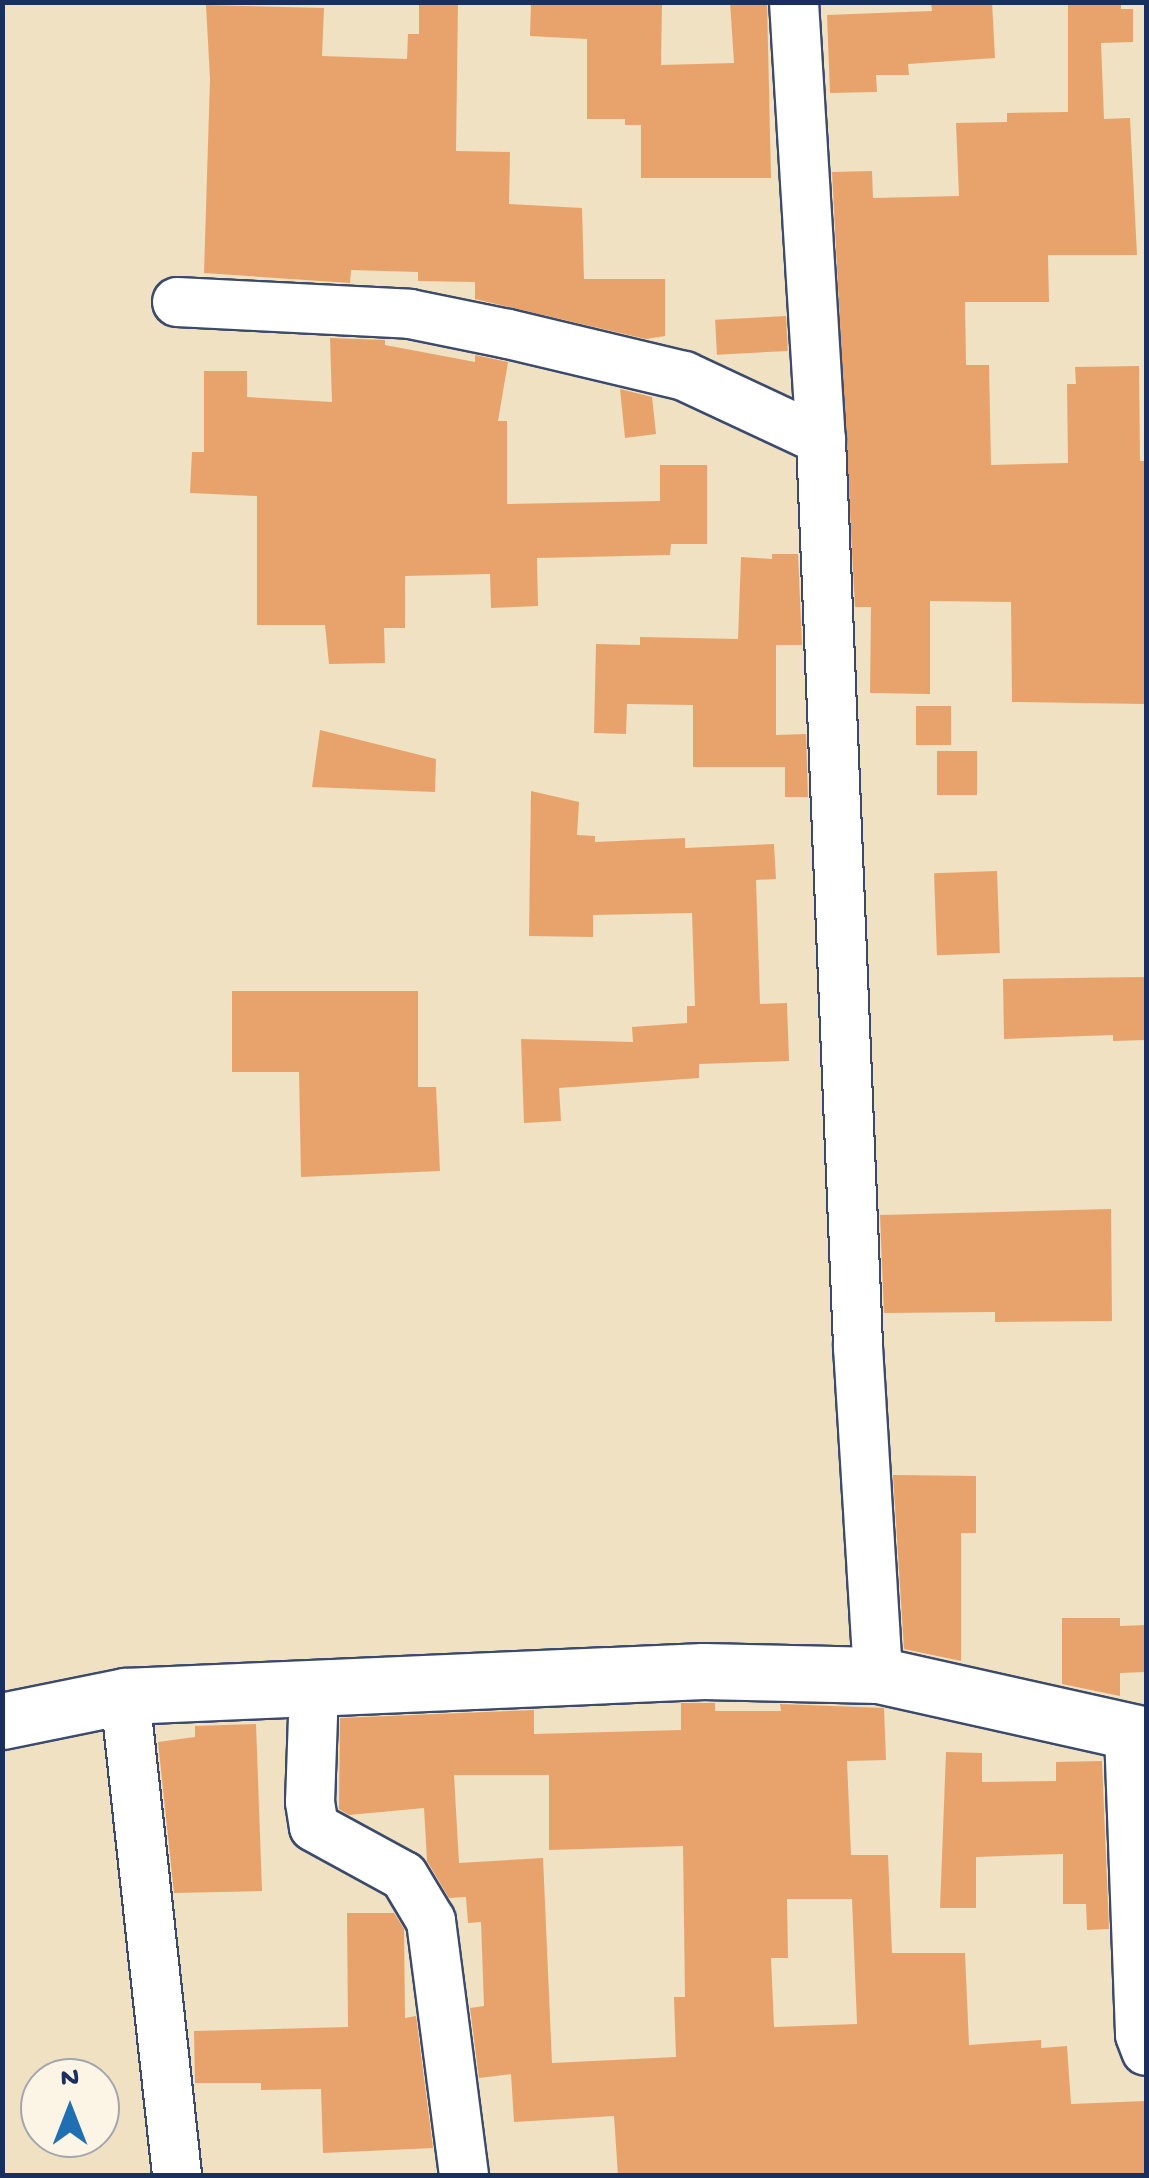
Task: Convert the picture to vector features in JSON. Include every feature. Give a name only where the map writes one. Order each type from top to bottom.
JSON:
[{"type":"street","points":[[794,2],[821,440],[858,1347],[878,1675]]},
{"type":"street","points":[[177,302],[410,314],[488,330],[684,376],[821,440]]},
{"type":"street","points":[[2,1721],[125,1696],[704,1671],[878,1675],[1138,1734],[1140,2035],[1146,2052]]},
{"type":"street","points":[[314,1688],[310,1802],[314,1827],[404,1876],[430,1921],[464,2176]]},
{"type":"street","points":[[125,1696],[177,2176]]},
{"type":"building","points":[[419,2],[458,2],[456,151],[510,152],[509,204],[582,208],[584,279],[665,279],[665,336],[646,339],[475,299],[475,282],[418,281],[418,272],[351,270],[350,283],[204,273],[210,79],[206,5],[324,8],[322,56],[407,59],[408,34],[419,34]]},
{"type":"building","points":[[531,2],[662,2],[661,65],[734,63],[730,2],[767,2],[771,178],[641,178],[641,125],[625,125],[625,119],[587,119],[587,39],[530,36]]},
{"type":"building","points":[[931,2],[992,2],[995,58],[908,64],[909,75],[876,75],[877,92],[830,93],[827,15],[932,11]]},
{"type":"building","points":[[1068,2],[1121,2],[1121,9],[1133,9],[1133,42],[1101,43],[1104,119],[1130,118],[1137,255],[1048,255],[1049,302],[965,302],[966,365],[989,365],[991,465],[1068,463],[1067,384],[1076,384],[1075,367],[1139,366],[1140,461],[1145,461],[1146,704],[1012,702],[1011,602],[930,601],[930,694],[870,693],[871,607],[855,607],[832,172],[872,171],[873,198],[959,196],[956,123],[1007,122],[1007,113],[1068,112]]},
{"type":"building","points":[[786,316],[788,351],[717,355],[715,320]]},
{"type":"building","points":[[330,338],[385,340],[385,345],[475,362],[475,355],[508,362],[498,421],[507,421],[507,504],[660,501],[660,465],[707,465],[707,544],[671,544],[670,555],[537,558],[538,606],[491,608],[490,574],[405,576],[405,628],[384,628],[385,663],[329,664],[325,625],[257,625],[257,496],[190,493],[192,452],[204,452],[204,371],[247,371],[247,397],[332,402]]},
{"type":"building","points":[[620,389],[652,397],[656,434],[625,438]]},
{"type":"building","points":[[772,554],[798,554],[802,645],[776,645],[776,735],[806,734],[808,797],[785,797],[785,767],[693,767],[693,705],[627,704],[626,734],[594,733],[596,644],[640,645],[640,637],[738,639],[741,557],[772,559]]},
{"type":"building","points":[[916,706],[951,706],[951,745],[916,745]]},
{"type":"building","points":[[320,730],[436,759],[435,792],[312,787]]},
{"type":"building","points":[[937,751],[977,751],[977,795],[937,795]]},
{"type":"building","points":[[531,791],[579,802],[577,835],[595,836],[595,842],[685,838],[685,848],[774,844],[776,879],[756,880],[760,1004],[787,1003],[789,1061],[699,1064],[699,1078],[559,1088],[561,1121],[524,1123],[521,1039],[633,1042],[632,1027],[687,1023],[687,1006],[695,1006],[692,913],[593,915],[593,937],[529,936]]},
{"type":"building","points":[[997,871],[1000,953],[937,955],[934,873]]},
{"type":"building","points":[[1146,977],[1146,1040],[1113,1041],[1113,1035],[1004,1039],[1003,979]]},
{"type":"building","points":[[232,991],[418,991],[418,1087],[436,1087],[440,1171],[301,1177],[299,1072],[232,1072]]},
{"type":"building","points":[[1111,1209],[1112,1321],[995,1322],[995,1312],[884,1313],[880,1215]]},
{"type":"building","points":[[893,1475],[976,1476],[976,1533],[961,1533],[961,1661],[904,1649]]},
{"type":"building","points":[[1062,1618],[1120,1618],[1120,1626],[1146,1625],[1146,1672],[1120,1673],[1120,1696],[1062,1684]]},
{"type":"building","points":[[681,1703],[715,1703],[715,1711],[781,1711],[780,1704],[884,1708],[886,1760],[847,1761],[851,1855],[888,1855],[892,1953],[965,1953],[969,2045],[1041,2040],[1041,2048],[1067,2046],[1071,2104],[1146,2101],[1146,2176],[618,2176],[614,2116],[514,2122],[511,2074],[479,2078],[470,2008],[484,2006],[481,1922],[468,1923],[466,1897],[449,1898],[427,1861],[424,1808],[349,1815],[339,1809],[340,1718],[534,1710],[534,1734],[681,1730]],"holes":[[[454,1775],[549,1775],[549,1850],[683,1846],[685,1997],[674,1997],[676,2057],[552,2063],[543,1858],[459,1863]],[[787,1899],[852,1899],[857,2024],[774,2027],[771,1958],[788,1958]]]},
{"type":"building","points":[[256,1724],[262,1891],[174,1893],[158,1742],[195,1737],[195,1726]]},
{"type":"building","points":[[946,1752],[982,1753],[982,1782],[1056,1781],[1056,1762],[1102,1761],[1109,1929],[1087,1930],[1086,1904],[1063,1904],[1063,1854],[976,1857],[976,1908],[940,1908]]},
{"type":"building","points":[[347,1913],[394,1913],[404,1929],[405,2018],[416,2016],[433,2148],[323,2153],[321,2089],[261,2090],[261,2083],[195,2083],[194,2031],[348,2027]]}]
